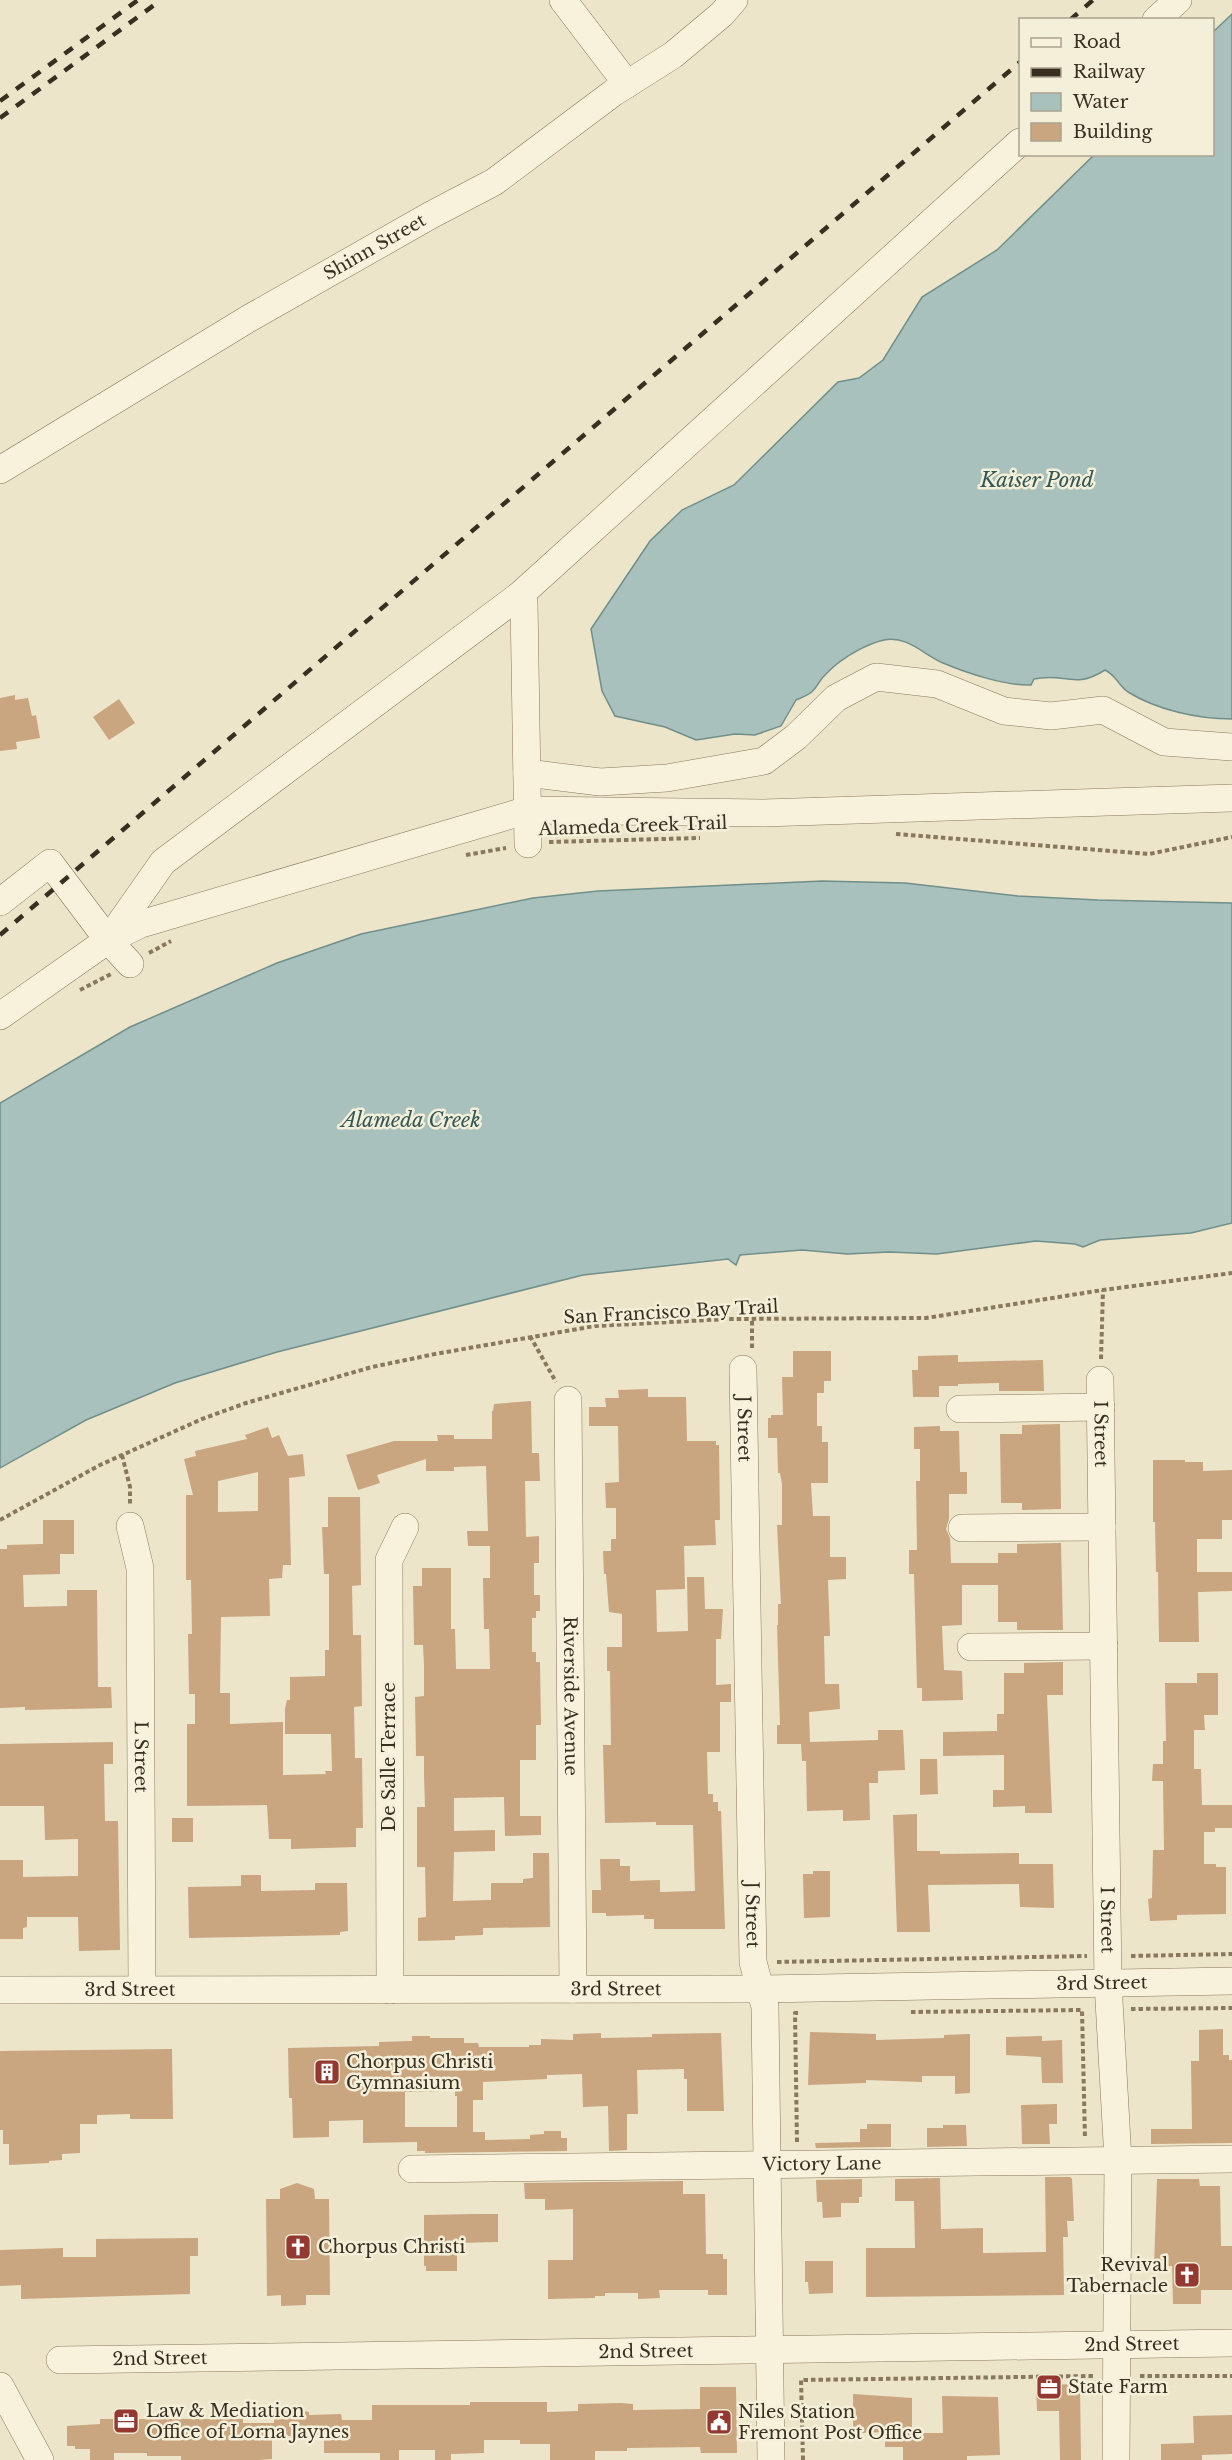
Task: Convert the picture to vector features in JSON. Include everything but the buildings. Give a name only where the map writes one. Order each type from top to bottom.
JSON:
[{"type":"street","points":[[563,0],[627,84]]},
{"type":"street","name":"Shinn Street","points":[[0,470],[248,319],[430,215],[494,182],[627,84],[673,55],[722,14],[734,0]]},
{"type":"street","points":[[1158,18],[1178,0]]},
{"type":"street","points":[[108,940],[163,862],[520,595],[1019,143]]},
{"type":"street","points":[[520,595],[524,602],[528,844]]},
{"type":"street","points":[[527,773],[600,782],[655,779],[764,761],[796,737],[836,698],[876,677],[937,684],[1004,711],[1051,716],[1103,710],[1164,742],[1232,747]]},
{"type":"street","points":[[0,1016],[108,940],[141,924],[528,810],[764,813],[1232,798]]},
{"type":"street","points":[[0,902],[50,863],[108,940],[130,964]]},
{"type":"street","name":"J Street","points":[[743,1369],[753,1962],[765,2007],[771,2460]]},
{"type":"street","name":"I Street","points":[[1100,1380],[1107,1956],[1118,2160],[1116,2460]]},
{"type":"street","name":"Riverside Avenue","points":[[568,1400],[573,1989]]},
{"type":"street","points":[[960,1409],[1101,1407]]},
{"type":"street","name":"L Street","points":[[130,1526],[140,1568],[142,1989]]},
{"type":"street","name":"De Salle Terrace","points":[[390,1990],[389,1560],[405,1527]]},
{"type":"street","points":[[962,1528],[1102,1527]]},
{"type":"street","points":[[971,1647],[1104,1646]]},
{"type":"street","name":"3rd Street","points":[[0,1990],[759,1989],[1109,1996],[1232,1981]]},
{"type":"street","name":"Victory Lane","points":[[412,2169],[1232,2159]]},
{"type":"street","name":"2nd Street","points":[[60,2360],[1232,2343]]},
{"type":"street","points":[[0,2386],[40,2460]]},
{"type":"path","points":[[885,833],[1149,854],[1232,837]]},
{"type":"path","name":"Alameda Creek Trail","points":[[455,856],[566,840],[703,837]]},
{"type":"path","points":[[79,991],[176,939]]},
{"type":"path","name":"San Francisco Bay Trail","points":[[0,1520],[122,1455],[202,1419],[246,1403],[372,1367],[530,1336],[595,1326],[752,1319],[926,1318],[1103,1290],[1232,1273]]},
{"type":"path","points":[[1100,1380],[1103,1290]]},
{"type":"path","points":[[743,1369],[752,1353],[752,1319]]},
{"type":"path","points":[[530,1336],[568,1400]]},
{"type":"path","points":[[122,1455],[130,1487],[130,1526]]},
{"type":"path","points":[[753,1962],[1232,1954]]},
{"type":"path","points":[[902,2012],[1082,2010],[1109,1996],[1232,2008]]},
{"type":"path","points":[[1082,2010],[1085,2161]]},
{"type":"path","points":[[797,2164],[795,2013],[807,2013]]},
{"type":"path","points":[[803,2460],[801,2380],[1232,2376]]},
{"type":"water","name":"Kaiser Pond","points":[[1232,14],[1232,719],[1192,715],[1152,704],[1128,692],[1105,670],[1085,679],[1044,677],[1034,679],[1031,685],[1021,685],[986,678],[953,667],[936,660],[908,643],[892,639],[870,645],[841,661],[810,693],[796,700],[781,726],[755,735],[735,734],[696,740],[665,727],[615,716],[602,691],[591,629],[650,541],[682,510],[734,485],[838,382],[859,378],[883,360],[922,297],[997,250],[1093,156],[1214,156],[1214,31]]},
{"type":"water","name":"Alameda Creek","points":[[822,881],[905,883],[1018,896],[1232,903],[1232,1223],[1191,1233],[1100,1240],[1083,1247],[1075,1244],[1036,1241],[937,1254],[889,1252],[847,1254],[802,1250],[740,1255],[736,1265],[728,1259],[583,1275],[277,1352],[175,1383],[86,1420],[0,1468],[0,1103],[130,1027],[277,963],[361,934],[533,898],[598,891]]},
{"type":"railway","points":[[0,101],[138,0]]},
{"type":"railway","points":[[0,118],[161,0]]},
{"type":"railway","points":[[1072,18],[1093,0]]},
{"type":"railway","points":[[0,935],[1019,63]]},
{"type":"place","name":"Chorpus Christi Gymnasium","points":[[327,2072]]},
{"type":"place","name":"Chorpus Christi","points":[[298,2247]]},
{"type":"place","name":"Revival Tabernacle","points":[[1187,2275]]},
{"type":"place","name":"State Farm","points":[[1049,2387]]},
{"type":"place","name":"Law & Mediation Office of Lorna Jaynes","points":[[126,2421]]},
{"type":"place","name":"Niles Station Fremont Post Office","points":[[719,2422]]}]
